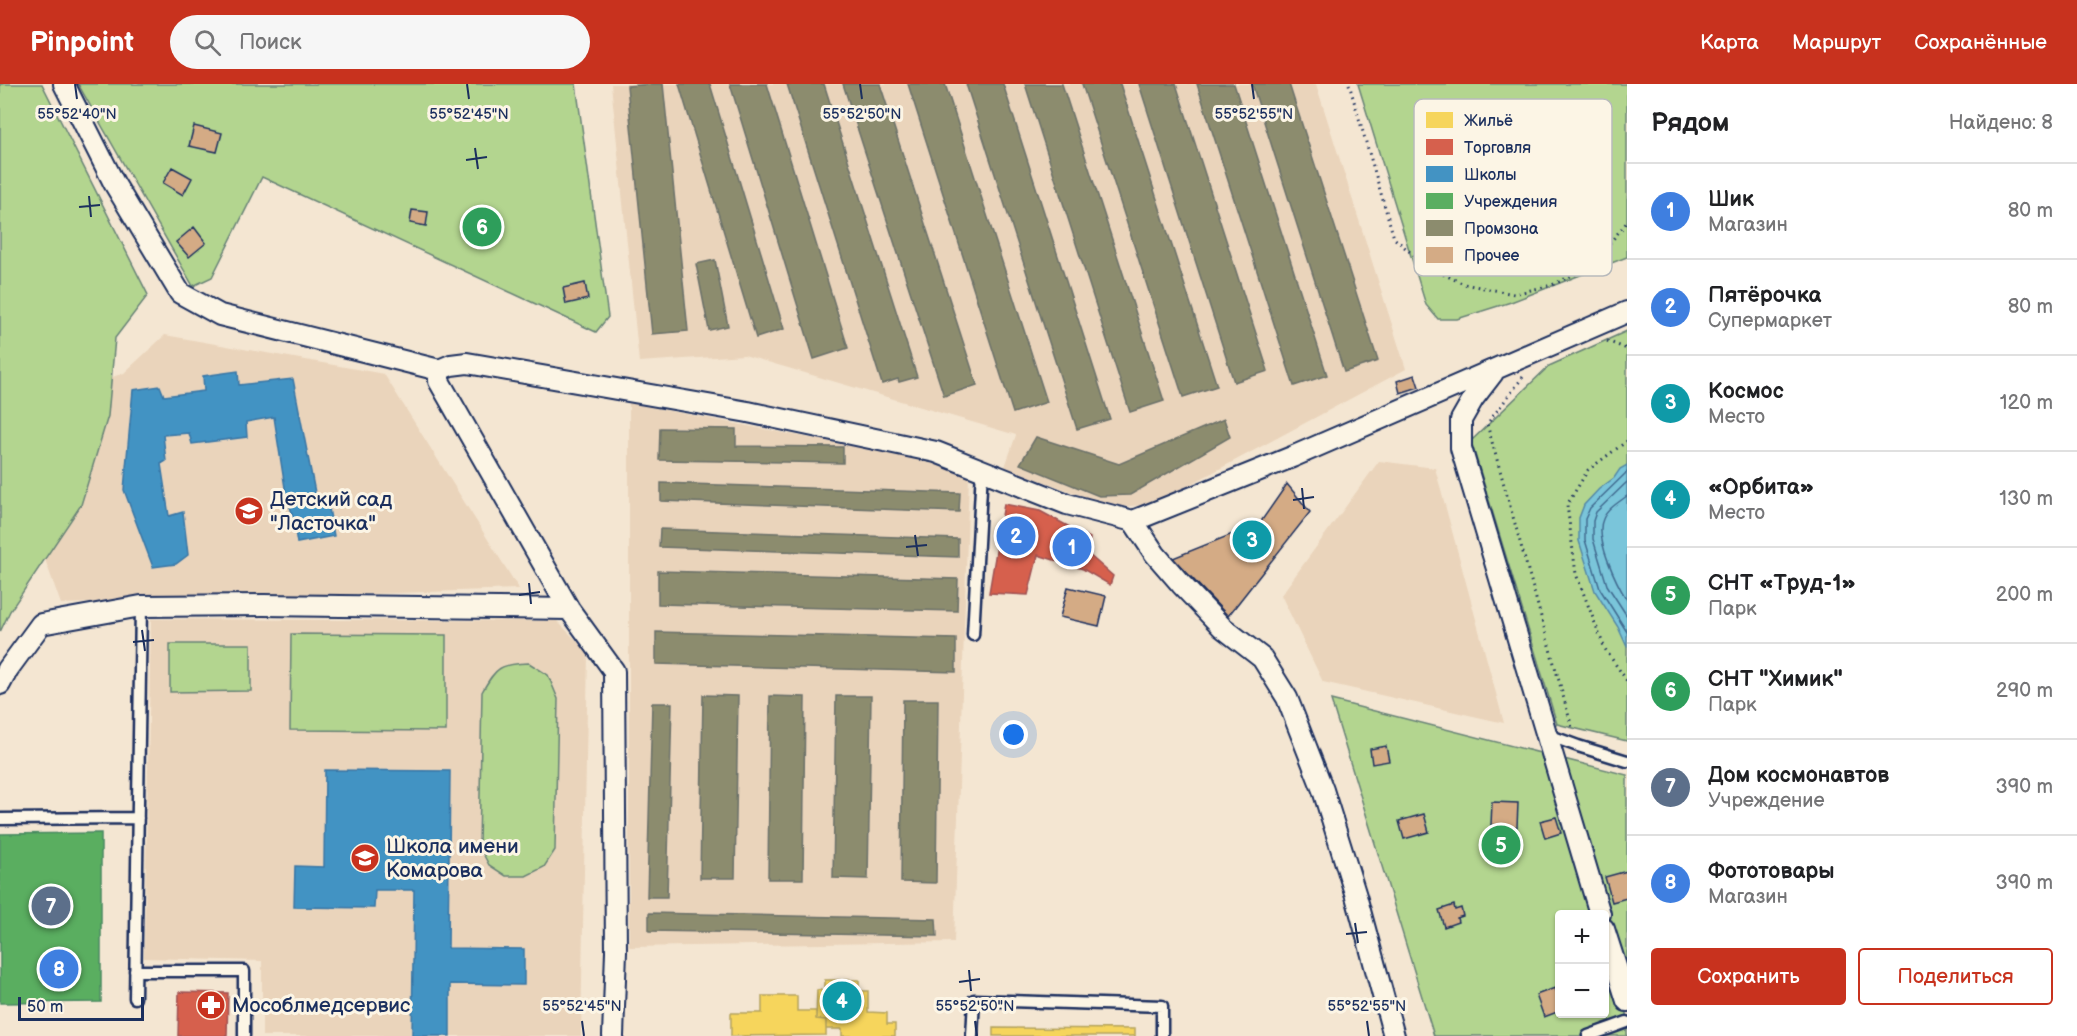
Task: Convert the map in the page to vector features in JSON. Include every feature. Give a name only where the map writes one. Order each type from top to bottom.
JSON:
[{"type":"street","points":[[64,84],[114,183],[180,293],[220,315],[439,370],[451,365],[467,363],[748,412],[936,452],[1067,504],[1133,520],[1292,457],[1627,312]]},
{"type":"street","points":[[439,370],[439,381],[569,609],[614,671],[616,951],[613,1036]]},
{"type":"street","points":[[1494,371],[1461,420],[1461,448],[1599,910]]},
{"type":"street","points":[[1133,520],[1155,554],[1181,584],[1222,627],[1262,658],[1287,698],[1323,790],[1359,906],[1394,1036]]},
{"type":"street","points":[[0,684],[8,669],[41,624],[141,606],[263,612],[569,609]]},
{"type":"street","points":[[1609,942],[1627,1001]]},
{"type":"lane","points":[[973,635],[982,470]]},
{"type":"lane","points":[[135,998],[138,818],[143,758],[141,606]]},
{"type":"lane","points":[[1548,735],[1578,747],[1627,761]]},
{"type":"lane","points":[[0,819],[138,818]]},
{"type":"lane","points":[[135,971],[244,971],[244,1036]]},
{"type":"lane","points":[[972,1036],[974,1000],[1162,1006],[1162,1036]]},
{"type":"lane","points":[[1588,1036],[1627,1022]]},
{"type":"path","points":[[1348,84],[1394,238],[1414,256]]},
{"type":"path","points":[[1612,240],[1627,222]]},
{"type":"path","points":[[1447,276],[1464,284],[1514,294],[1552,285],[1571,276]]},
{"type":"path","points":[[1544,349],[1487,424],[1578,747]]},
{"type":"path","points":[[1627,441],[1588,470],[1568,505],[1576,574],[1605,649],[1627,681]]},
{"type":"shaded area","points":[[611,84],[1316,84],[1406,369],[1180,490],[1146,505],[1112,507],[1005,467],[1016,435],[744,355],[639,362]]},
{"type":"shaded area","name":"Детский сад \"Ласточка\"","points":[[165,335],[384,374],[519,589],[61,604],[0,434],[0,415],[124,373]]},
{"type":"shaded area","points":[[629,403],[934,462],[969,476],[954,942],[629,947]]},
{"type":"shaded area","points":[[1379,461],[1435,468],[1504,723],[1323,682],[1281,595]]},
{"type":"shaded area","name":"Школа имени Комарова","points":[[151,619],[557,621],[588,652],[581,1036],[262,1036],[262,961],[144,958]]},
{"type":"green space","points":[[0,84],[42,84],[148,295],[115,338],[108,416],[81,505],[10,611],[0,632]]},
{"type":"green space","points":[[78,84],[576,84],[608,317],[596,332],[262,177],[212,277],[193,286]]},
{"type":"green space","points":[[1358,84],[1627,84],[1627,257],[1612,263],[1612,99],[1414,99],[1414,266]]},
{"type":"green space","points":[[1417,276],[1578,276],[1511,302],[1457,319],[1438,319],[1426,305]]},
{"type":"green space","points":[[1627,331],[1627,741],[1557,724],[1471,441],[1549,366]]},
{"type":"green space","points":[[291,634],[446,635],[446,731],[290,730]]},
{"type":"green space","points":[[170,644],[251,644],[251,691],[170,692]]},
{"type":"green space","points":[[529,663],[548,675],[558,699],[555,850],[544,867],[526,876],[506,876],[489,865],[479,846],[482,692],[500,668],[511,664]]},
{"type":"green space","points":[[1331,700],[1627,775],[1627,1036],[1434,1036]]},
{"type":"water","points":[[1627,465],[1627,647],[1618,627],[1595,591],[1579,541],[1579,518],[1584,505],[1599,489],[1614,478],[1620,469]]},
{"type":"building: Жильё","points":[[825,980],[859,980],[859,991],[868,991],[868,1012],[887,1013],[887,1024],[895,1024],[895,1036],[842,1036],[842,1029],[826,1029],[826,1020],[816,1019],[817,990],[825,990]]},
{"type":"building: Жильё","points":[[762,996],[797,996],[797,1011],[816,1011],[816,1019],[826,1020],[826,1035],[731,1036],[731,1013],[762,1013]]},
{"type":"building: Жильё","points":[[993,1028],[1135,1029],[1135,1036],[993,1036]]},
{"type":"building: Торговля","points":[[1004,504],[1040,511],[1090,538],[1088,554],[1113,576],[1110,585],[1083,569],[1038,555],[1028,595],[989,593]]},
{"type":"building: Торговля","points":[[179,992],[228,993],[227,1036],[178,1036]]},
{"type":"building: Школы","points":[[238,371],[239,385],[293,379],[317,503],[328,503],[334,536],[297,543],[286,494],[274,417],[246,422],[247,437],[192,444],[189,433],[163,435],[166,461],[161,464],[169,516],[183,512],[188,555],[176,564],[153,567],[124,490],[133,390],[160,386],[164,396],[204,391],[203,376]]},
{"type":"building: Школы","points":[[325,770],[450,771],[448,948],[524,949],[524,985],[450,984],[450,1036],[412,1036],[414,890],[375,890],[374,908],[294,907],[295,866],[324,867]]},
{"type":"building: Учреждения","points":[[101,833],[101,1002],[0,1003],[0,834]]},
{"type":"building: Промзона","points":[[663,84],[688,331],[652,334],[627,86]]},
{"type":"building: Промзона","points":[[679,84],[710,84],[784,329],[756,338]]},
{"type":"building: Промзона","points":[[730,84],[767,84],[848,348],[814,359]]},
{"type":"building: Промзона","points":[[787,84],[824,84],[917,377],[882,384]]},
{"type":"building: Промзона","points":[[843,84],[880,84],[977,385],[944,396]]},
{"type":"building: Промзона","points":[[908,84],[945,84],[1047,402],[1013,413]]},
{"type":"building: Промзона","points":[[966,84],[1003,84],[1110,419],[1077,429]]},
{"type":"building: Промзона","points":[[1025,84],[1062,84],[1164,401],[1130,412]]},
{"type":"building: Промзона","points":[[1082,84],[1120,84],[1217,386],[1183,397]]},
{"type":"building: Промзона","points":[[1139,84],[1176,84],[1268,371],[1234,382]]},
{"type":"building: Промзона","points":[[1197,84],[1234,84],[1327,375],[1294,386]]},
{"type":"building: Промзона","points":[[1252,84],[1289,84],[1378,361],[1344,372]]},
{"type":"building: Промзона","points":[[715,260],[728,326],[709,330],[696,264]]},
{"type":"building: Промзона","points":[[1224,419],[1230,437],[1130,495],[1099,496],[1020,464],[1036,437],[1119,464]]},
{"type":"building: Промзона","points":[[660,428],[736,429],[736,446],[843,447],[843,463],[659,460]]},
{"type":"building: Промзона","points":[[661,483],[960,493],[959,512],[661,501]]},
{"type":"building: Промзона","points":[[660,529],[958,539],[958,557],[659,547]]},
{"type":"building: Промзона","points":[[658,571],[958,579],[957,611],[658,604]]},
{"type":"building: Промзона","points":[[656,632],[956,639],[956,672],[656,664]]},
{"type":"building: Промзона","points":[[703,695],[738,696],[735,878],[700,878]]},
{"type":"building: Промзона","points":[[770,696],[805,697],[803,879],[768,879]]},
{"type":"building: Промзона","points":[[836,696],[871,696],[868,879],[833,878]]},
{"type":"building: Промзона","points":[[903,700],[938,700],[936,883],[901,882]]},
{"type":"building: Промзона","points":[[652,703],[672,703],[667,897],[647,897]]},
{"type":"building: Промзона","points":[[649,913],[936,919],[937,936],[649,931]]},
{"type":"building: Прочее","points":[[194,126],[222,133],[217,152],[189,146]]},
{"type":"building: Прочее","points":[[172,167],[192,178],[183,195],[163,183]]},
{"type":"building: Прочее","points":[[412,210],[428,212],[426,226],[410,223]]},
{"type":"building: Прочее","points":[[462,219],[482,222],[481,234],[460,231]]},
{"type":"building: Прочее","points":[[194,227],[206,243],[189,257],[176,242]]},
{"type":"building: Прочее","points":[[585,283],[588,299],[566,304],[563,288]]},
{"type":"building: Прочее","points":[[1415,375],[1419,387],[1400,393],[1397,381]]},
{"type":"building: Прочее","points":[[1287,484],[1310,512],[1228,616],[1173,558],[1260,523]]},
{"type":"building: Прочее","points":[[1068,587],[1106,596],[1099,626],[1060,617]]},
{"type":"building: Прочее","points":[[1386,746],[1389,761],[1372,764],[1370,749]]},
{"type":"building: Прочее","points":[[1492,802],[1518,803],[1517,827],[1491,825]]},
{"type":"building: Прочее","points":[[1424,814],[1429,832],[1404,839],[1399,821]]},
{"type":"building: Прочее","points":[[1556,817],[1561,833],[1545,838],[1540,821]]},
{"type":"building: Прочее","points":[[1627,871],[1627,898],[1612,902],[1605,877]]},
{"type":"building: Прочее","points":[[1454,905],[1455,910],[1461,908],[1463,916],[1457,918],[1458,922],[1444,927],[1439,910]]},
{"type":"building: Прочее","points":[[1555,988],[1555,1013],[1544,1017],[1536,995]]},
{"type":"place","name":"СНТ \"Химик\"","points":[[482,227]]},
{"type":"place","name":"Детский сад \"Ласточка\"","points":[[249,511]]},
{"type":"place","name":"Пятёрочка","points":[[1016,536]]},
{"type":"place","name":"Космос","points":[[1252,540]]},
{"type":"place","name":"Шик","points":[[1072,547]]},
{"type":"place","name":"СНТ «Труд-1»","points":[[1501,845]]},
{"type":"place","name":"Школа имени Комарова","points":[[365,858]]},
{"type":"place","name":"Дом космонавтов","points":[[51,906]]},
{"type":"place","name":"Фототовары","points":[[59,969]]},
{"type":"place","name":"«Орбита»","points":[[842,1001]]},
{"type":"place","name":"Мособлмедсервис","points":[[211,1005]]}]
